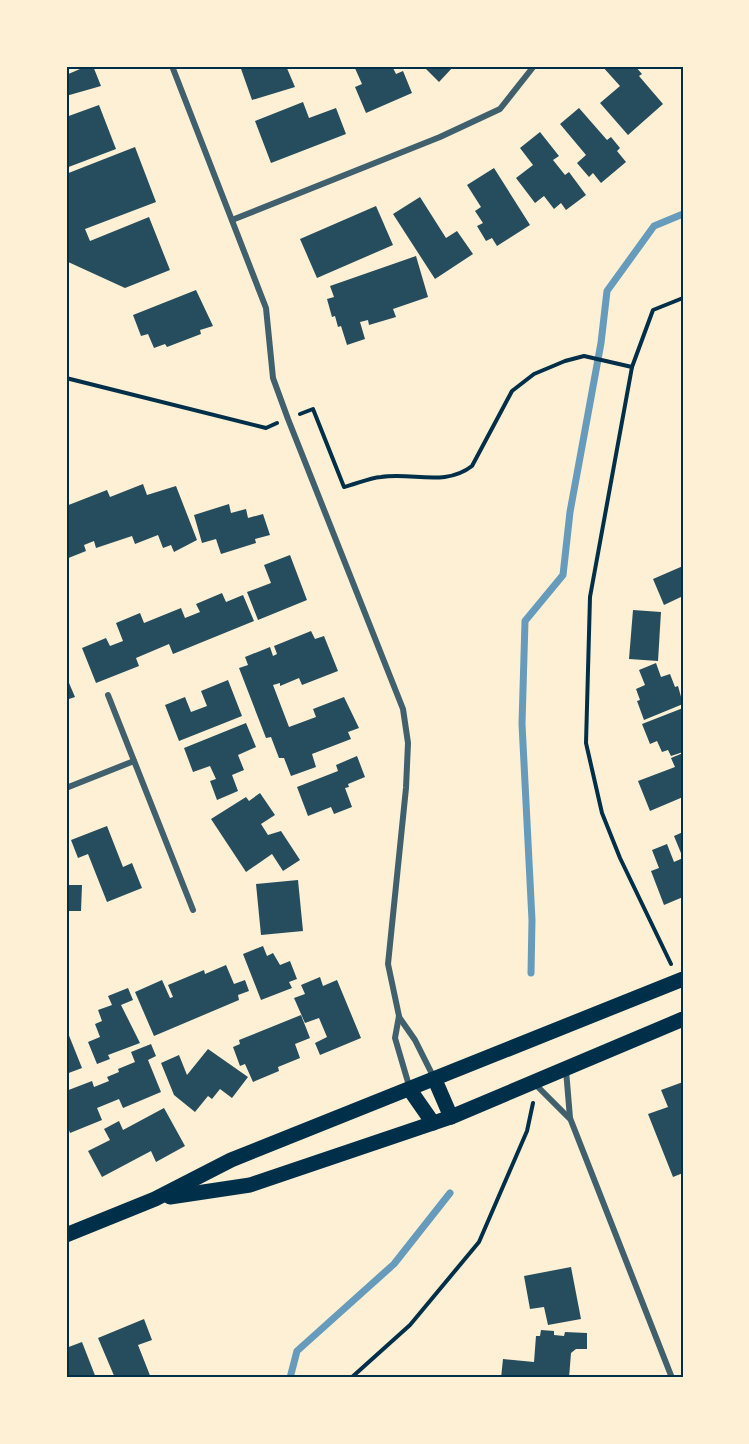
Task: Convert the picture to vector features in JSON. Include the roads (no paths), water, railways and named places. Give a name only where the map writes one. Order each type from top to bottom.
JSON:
[{"type":"main road","points":[[66,1234],[155,1199],[231,1160],[411,1090],[681,980]]},
{"type":"main road","points":[[155,1199],[250,1185],[451,1117],[566,1070],[683,1018]]},
{"type":"main road","points":[[435,1080],[451,1117]]},
{"type":"main road","points":[[411,1090],[433,1123]]},
{"type":"street","points":[[172,66],[266,308],[273,378],[403,710],[408,743],[406,788],[388,964],[399,1016],[415,1040],[435,1080]]},
{"type":"street","points":[[231,220],[440,137],[500,109],[534,66]]},
{"type":"street","points":[[108,695],[193,910]]},
{"type":"street","points":[[66,788],[134,761]]},
{"type":"street","points":[[399,1016],[395,1038],[411,1090]]},
{"type":"street","points":[[566,1070],[570,1118],[672,1378]]},
{"type":"street","points":[[534,1083],[570,1118]]},
{"type":"waterway","points":[[531,973],[532,920],[522,724],[525,621],[563,575],[570,512],[601,343],[607,291],[654,226],[683,214]]},
{"type":"waterway","points":[[290,1378],[297,1351],[394,1264],[450,1193]]}]
